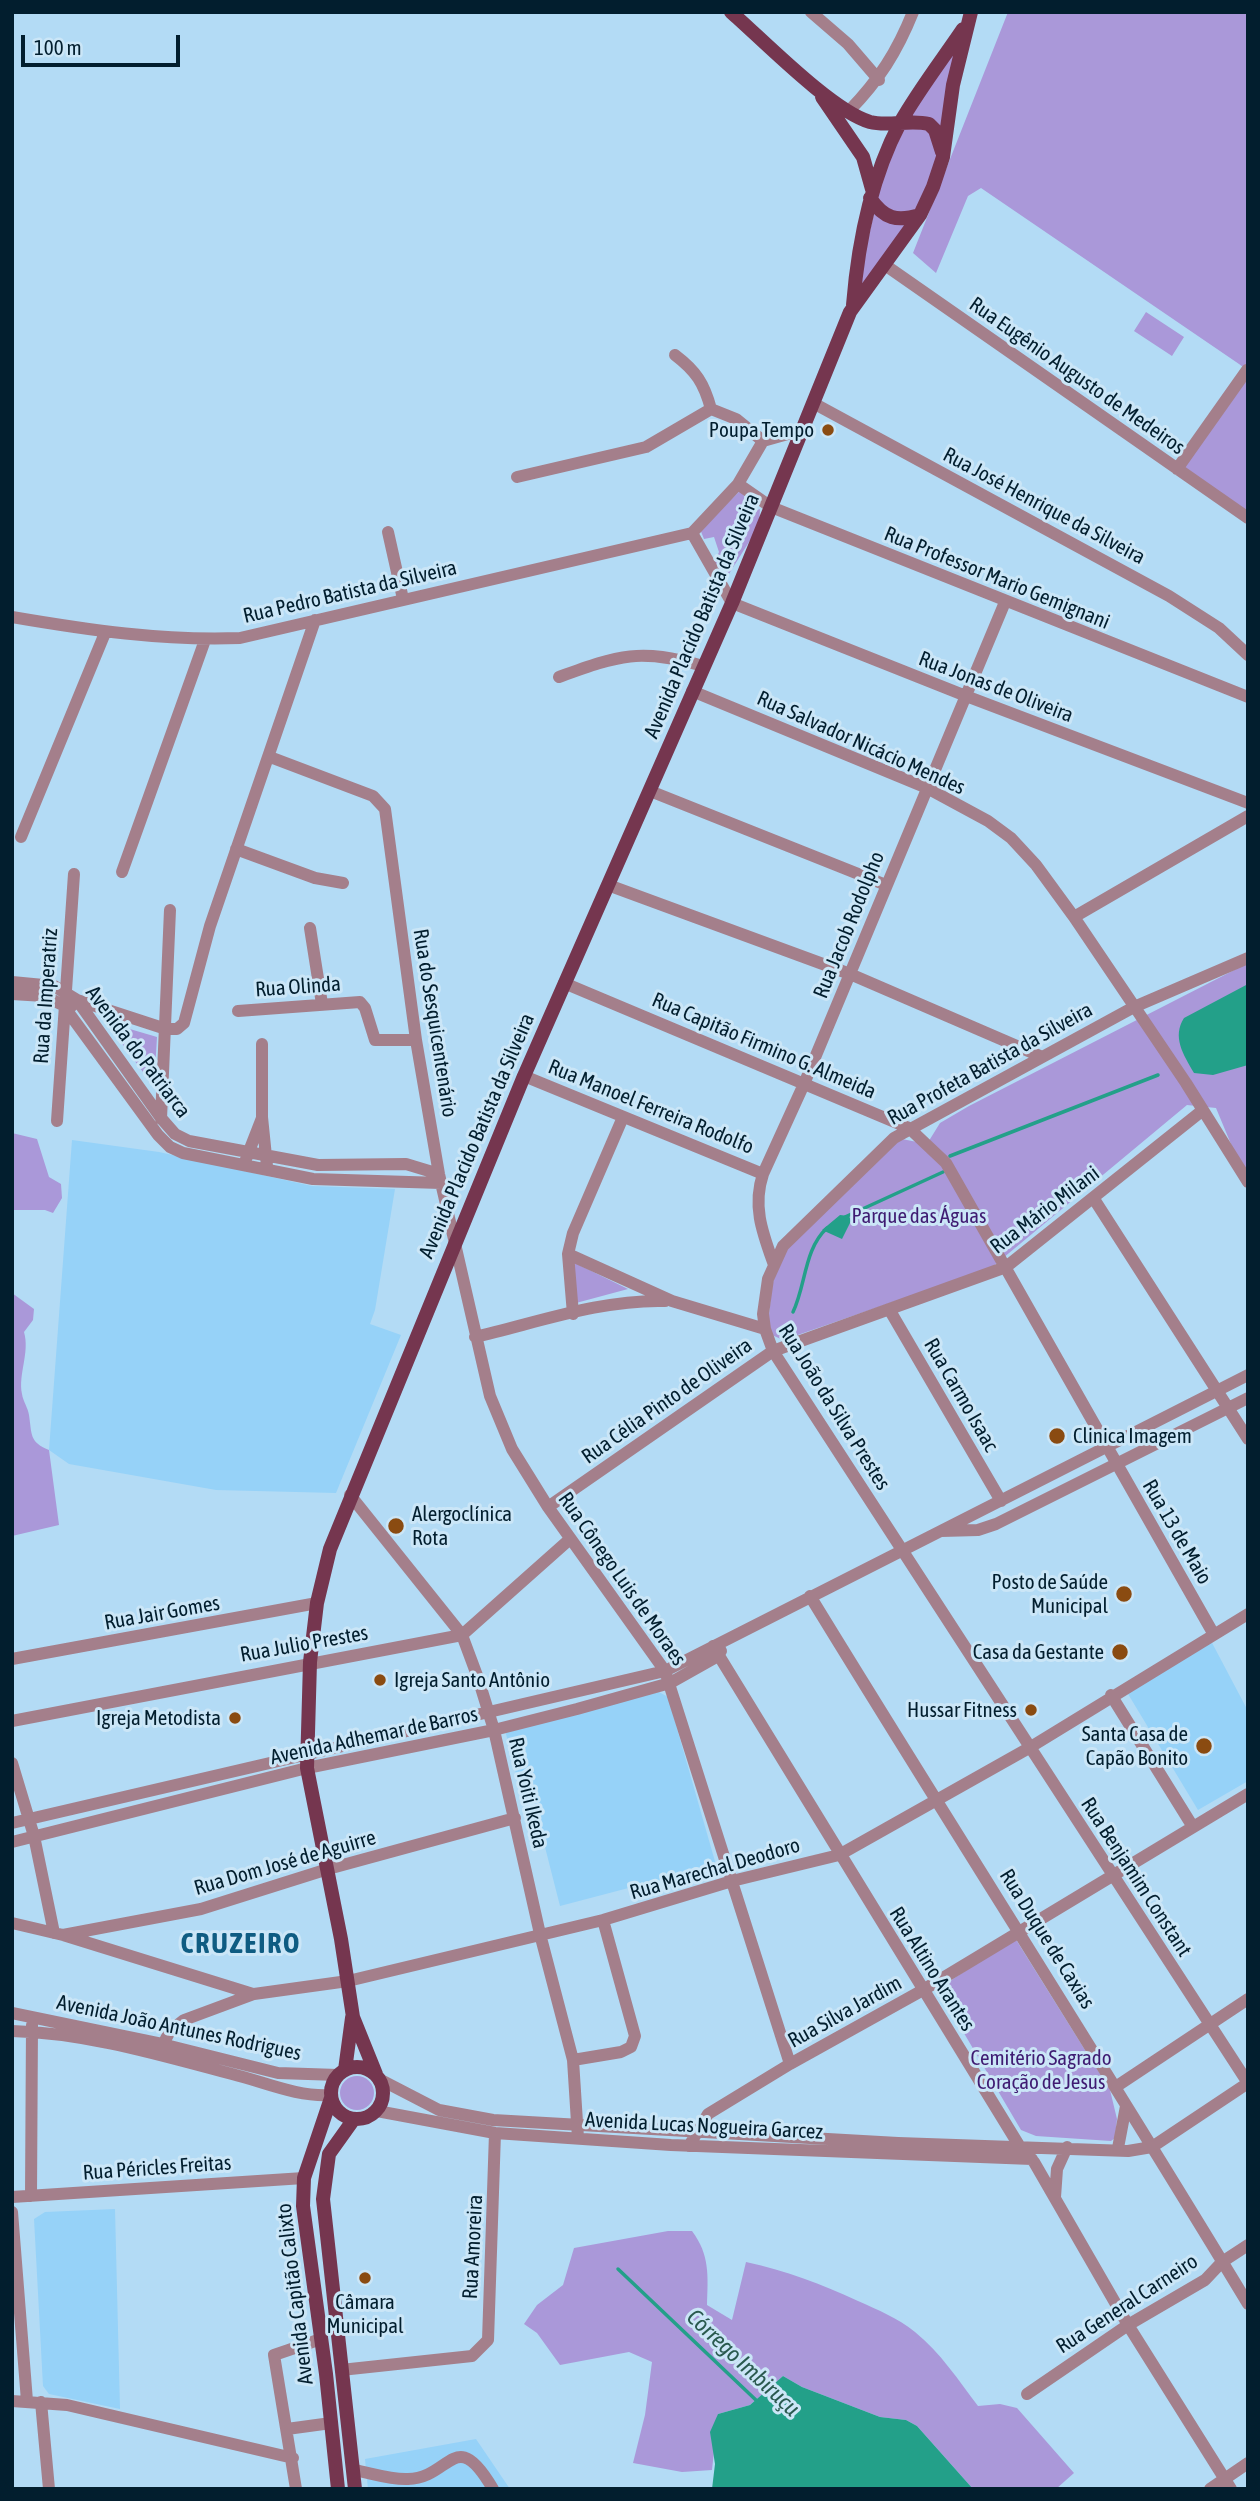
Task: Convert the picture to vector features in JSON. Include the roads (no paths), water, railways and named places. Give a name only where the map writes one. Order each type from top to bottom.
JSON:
[{"type":"main road","points":[[731,12],[815,87],[849,111],[873,122],[929,124],[939,138],[943,157]]},
{"type":"main road","name":"Avenida Placido Batista da Silveira","points":[[378,2077],[352,2017],[328,1869],[306,1761],[310,1662],[317,1603],[330,1549],[524,1076],[732,603],[815,404],[853,306],[871,194],[901,121],[969,17]]},
{"type":"main road","name":"Avenida Placido Batista da Silveira","points":[[853,306],[920,215],[943,157],[954,85],[969,17]]},
{"type":"main road","points":[[815,87],[863,157],[871,194],[888,218],[900,220],[920,215]]},
{"type":"main road","name":"Avenida Placido Batista da Silveira","points":[[341,2072],[352,2017]]},
{"type":"main road","points":[[361,2067],[378,2077],[384,2096],[377,2111],[362,2119],[354,2119],[340,2113],[331,2096],[341,2072],[361,2067]]},
{"type":"main road","name":"Avenida Capitão Calixto","points":[[331,2096],[304,2178],[303,2206],[338,2489]]},
{"type":"main road","name":"Avenida Capitão Calixto","points":[[354,2119],[329,2154],[324,2183],[355,2489]]},
{"type":"street","points":[[811,12],[848,44],[879,80]]},
{"type":"street","points":[[849,111],[879,80],[899,49],[914,12]]},
{"type":"street","name":"Rua Eugênio Augusto de Medeiros","points":[[885,265],[1248,518]]},
{"type":"street","points":[[675,355],[694,369],[704,382],[711,409]]},
{"type":"street","points":[[1177,469],[1247,370]]},
{"type":"street","name":"Rua José Henrique da Silveira","points":[[815,404],[1169,596],[1219,628],[1248,655]]},
{"type":"street","points":[[711,409],[736,419],[763,441]]},
{"type":"street","points":[[517,477],[646,447],[711,409]]},
{"type":"street","points":[[732,603],[692,533],[738,484],[763,441],[802,430]]},
{"type":"street","name":"Rua Professor Mario Gemignani","points":[[738,484],[771,507],[1248,697]]},
{"type":"street","points":[[388,531],[403,599]]},
{"type":"street","name":"Rua Pedro Batista da Silveira","points":[[12,617],[105,633],[205,640],[260,635],[314,620],[692,533]]},
{"type":"street","name":"Rua Jacob Rodolpho","points":[[774,1265],[757,1208],[758,1190],[763,1174],[804,1084],[1005,602]]},
{"type":"street","name":"Rua Jonas de Oliveira","points":[[732,603],[966,696],[1248,803]]},
{"type":"street","points":[[65,1008],[77,1000],[166,1028],[177,1029],[184,1023],[210,926],[270,757],[314,620]]},
{"type":"street","points":[[21,837],[105,633]]},
{"type":"street","points":[[122,872],[205,640]]},
{"type":"street","points":[[559,677],[614,659],[640,655],[668,656],[703,666]]},
{"type":"street","name":"Rua Salvador Nicácio Mendes","points":[[692,691],[927,788],[1011,838],[1036,865],[1074,917],[1248,1182]]},
{"type":"street","name":"Rua do Sesquicentenário","points":[[270,757],[373,796],[385,808],[416,1040],[440,1178],[456,1241]]},
{"type":"street","points":[[650,791],[886,885]]},
{"type":"street","points":[[1074,917],[1248,816]]},
{"type":"street","points":[[236,849],[315,878],[343,883]]},
{"type":"street","name":"Rua da Imperatriz","points":[[57,1121],[74,874]]},
{"type":"street","points":[[608,885],[850,974],[1040,1056]]},
{"type":"street","points":[[158,1135],[166,1028],[170,910]]},
{"type":"street","points":[[310,928],[321,1004]]},
{"type":"street","name":"Rua Profeta Batista da Silveira","points":[[765,1329],[763,1314],[768,1279],[783,1246],[894,1138],[1134,1007],[1248,958]]},
{"type":"street","name":"Avenida do Patriarca","points":[[12,982],[33,982],[65,990],[77,1000],[161,1118],[175,1134],[189,1141],[313,1179],[440,1178]]},
{"type":"street","name":"Rua Capitão Firmino G. Almeida","points":[[564,983],[909,1128],[946,1163],[1006,1267]]},
{"type":"street","name":"Avenida do Patriarca","points":[[12,994],[44,996],[65,1008],[158,1135],[170,1147],[183,1153],[245,1160]]},
{"type":"street","name":"Rua Olinda","points":[[238,1011],[360,1002],[365,1008],[375,1040],[416,1040]]},
{"type":"street","points":[[262,1045],[262,1117],[267,1165]]},
{"type":"street","name":"Rua Manoel Ferreira Rodolfo","points":[[524,1076],[763,1174]]},
{"type":"street","name":"Rua Mário Milani","points":[[773,1351],[1006,1267],[1203,1110]]},
{"type":"street","points":[[245,1160],[262,1117]]},
{"type":"street","points":[[573,1314],[568,1254],[573,1233],[623,1117]]},
{"type":"street","points":[[1094,1199],[1248,1439]]},
{"type":"street","name":"Rua Cônego Luis de Moraes","points":[[456,1241],[490,1396],[508,1438],[548,1507],[667,1677],[790,2064]]},
{"type":"street","name":"Rua João da Silva Prestes","points":[[568,1254],[672,1301],[765,1329],[773,1351],[902,1550]]},
{"type":"street","name":"Rua 13 de Maio","points":[[1006,1267],[1213,1633]]},
{"type":"street","name":"Rua João da Silva Prestes","points":[[475,1337],[641,1300],[672,1301]]},
{"type":"street","name":"Rua Carmo Isaac","points":[[889,1309],[1001,1501]]},
{"type":"street","name":"Rua Célia Pinto de Oliveira","points":[[548,1507],[773,1351]]},
{"type":"street","points":[[716,1651],[728,1639],[1248,1375]]},
{"type":"street","points":[[941,1531],[978,1530],[996,1524],[1248,1398]]},
{"type":"street","name":"Rua Yoiti Ikeda","points":[[350,1495],[462,1635],[489,1710],[540,1934],[573,2060],[578,2138]]},
{"type":"street","points":[[462,1635],[570,1539]]},
{"type":"street","name":"Rua Benjamim Constant","points":[[902,1550],[1248,2083]]},
{"type":"street","name":"Rua Duque de Caxias","points":[[810,1597],[1117,2086],[1126,2106],[1248,2304]]},
{"type":"street","name":"Rua Jair Gomes","points":[[12,1659],[317,1603]]},
{"type":"street","name":"Rua Marechal Deodoro","points":[[160,2049],[170,2031],[184,2020],[254,1994],[348,1981],[603,1920],[732,1881],[839,1855],[1029,1748],[1111,1695],[1248,1614]]},
{"type":"street","name":"Rua Julio Prestes","points":[[12,1721],[462,1635]]},
{"type":"street","name":"Avenida Adhemar de Barros","points":[[12,1823],[155,1789],[494,1730],[577,1709],[667,1677],[716,1651]]},
{"type":"street","name":"Rua Altino Arantes","points":[[716,1651],[1020,2147],[1032,2159],[1128,2325],[1228,2484]]},
{"type":"street","name":"Avenida Adhemar de Barros","points":[[12,1842],[158,1805],[489,1710],[667,1677]]},
{"type":"street","points":[[573,1693],[577,1709]]},
{"type":"street","points":[[1111,1695],[1193,1827]]},
{"type":"street","points":[[12,1763],[59,1934]]},
{"type":"street","points":[[155,1789],[158,1805]]},
{"type":"street","name":"Rua Silva Jardim","points":[[691,2140],[708,2115],[790,2064],[923,1990],[1248,1794]]},
{"type":"street","name":"Rua Dom José de Aguirre","points":[[59,1934],[201,1909],[328,1869],[515,1818]]},
{"type":"street","points":[[573,2060],[621,2052],[631,2047],[635,2036],[603,1920]]},
{"type":"street","points":[[12,1923],[59,1934],[254,1994]]},
{"type":"street","points":[[1117,2086],[1248,1999]]},
{"type":"street","name":"Avenida João Antunes Rodrigues","points":[[12,2013],[160,2049],[278,2073],[341,2072]]},
{"type":"street","points":[[31,2196],[33,2017]]},
{"type":"street","name":"Avenida João Antunes Rodrigues","points":[[12,2031],[32,2031],[160,2049],[304,2095],[331,2096]]},
{"type":"street","name":"Avenida Lucas Nogueira Garcez","points":[[378,2077],[463,2122],[495,2133],[578,2138],[1118,2148],[1128,2151],[1152,2147]]},
{"type":"street","points":[[1152,2147],[1248,2083]]},
{"type":"street","points":[[1118,2148],[1126,2106]]},
{"type":"street","name":"Avenida Lucas Nogueira Garcez","points":[[377,2111],[463,2122],[493,2120],[578,2123],[691,2140],[1032,2159]]},
{"type":"street","name":"Rua Amoreira","points":[[341,2370],[472,2356],[488,2340],[495,2133]]},
{"type":"street","points":[[1055,2198],[1057,2169],[1067,2147]]},
{"type":"street","name":"Rua Péricles Freitas","points":[[12,2197],[304,2178]]},
{"type":"street","points":[[12,2212],[27,2401]]},
{"type":"street","name":"Rua General Carneiro","points":[[1027,2394],[1128,2325],[1205,2280],[1222,2262],[1248,2245]]},
{"type":"street","points":[[296,2489],[274,2356],[321,2339]]},
{"type":"street","points":[[12,2401],[67,2405],[293,2458]]},
{"type":"street","points":[[41,2402],[49,2489]]},
{"type":"street","points":[[287,2429],[331,2423]]},
{"type":"street","points":[[354,2470],[410,2480],[444,2462],[462,2458],[479,2465],[493,2489]]},
{"type":"street","points":[[1210,2489],[1228,2484],[1248,2463]]},
{"type":"waterway","points":[[950,1156],[1158,1075]]},
{"type":"waterway","points":[[845,1217],[943,1172]]},
{"type":"waterway","points":[[793,1312],[814,1246],[827,1228]]},
{"type":"waterway","name":"Córrego Imbiruçu","points":[[618,2269],[758,2402]]},
{"type":"place","name":"Poupa Tempo","points":[[828,430]]},
{"type":"place","name":"Clinica Imagem","points":[[1057,1436]]},
{"type":"place","name":"Alergoclínica Rota","points":[[396,1526]]},
{"type":"place","name":"Posto de Saúde Municipal","points":[[1124,1594]]},
{"type":"place","name":"Casa da Gestante","points":[[1120,1652]]},
{"type":"place","name":"Igreja Santo Antônio","points":[[380,1680]]},
{"type":"place","name":"Hussar Fitness","points":[[1031,1710]]},
{"type":"place","name":"Igreja Metodista","points":[[235,1718]]},
{"type":"place","name":"Santa Casa de Capão Bonito","points":[[1204,1746]]},
{"type":"place","name":"Câmara Municipal","points":[[365,2278]]},
{"type":"district","name":"CRUZEIRO","points":[[241,1944]]},
{"type":"park label","name":"Parque das Águas","points":[[919,1216]]},
{"type":"park label","name":"Cemitério Sagrado Coração de Jesus","points":[[1041,2070]]}]
